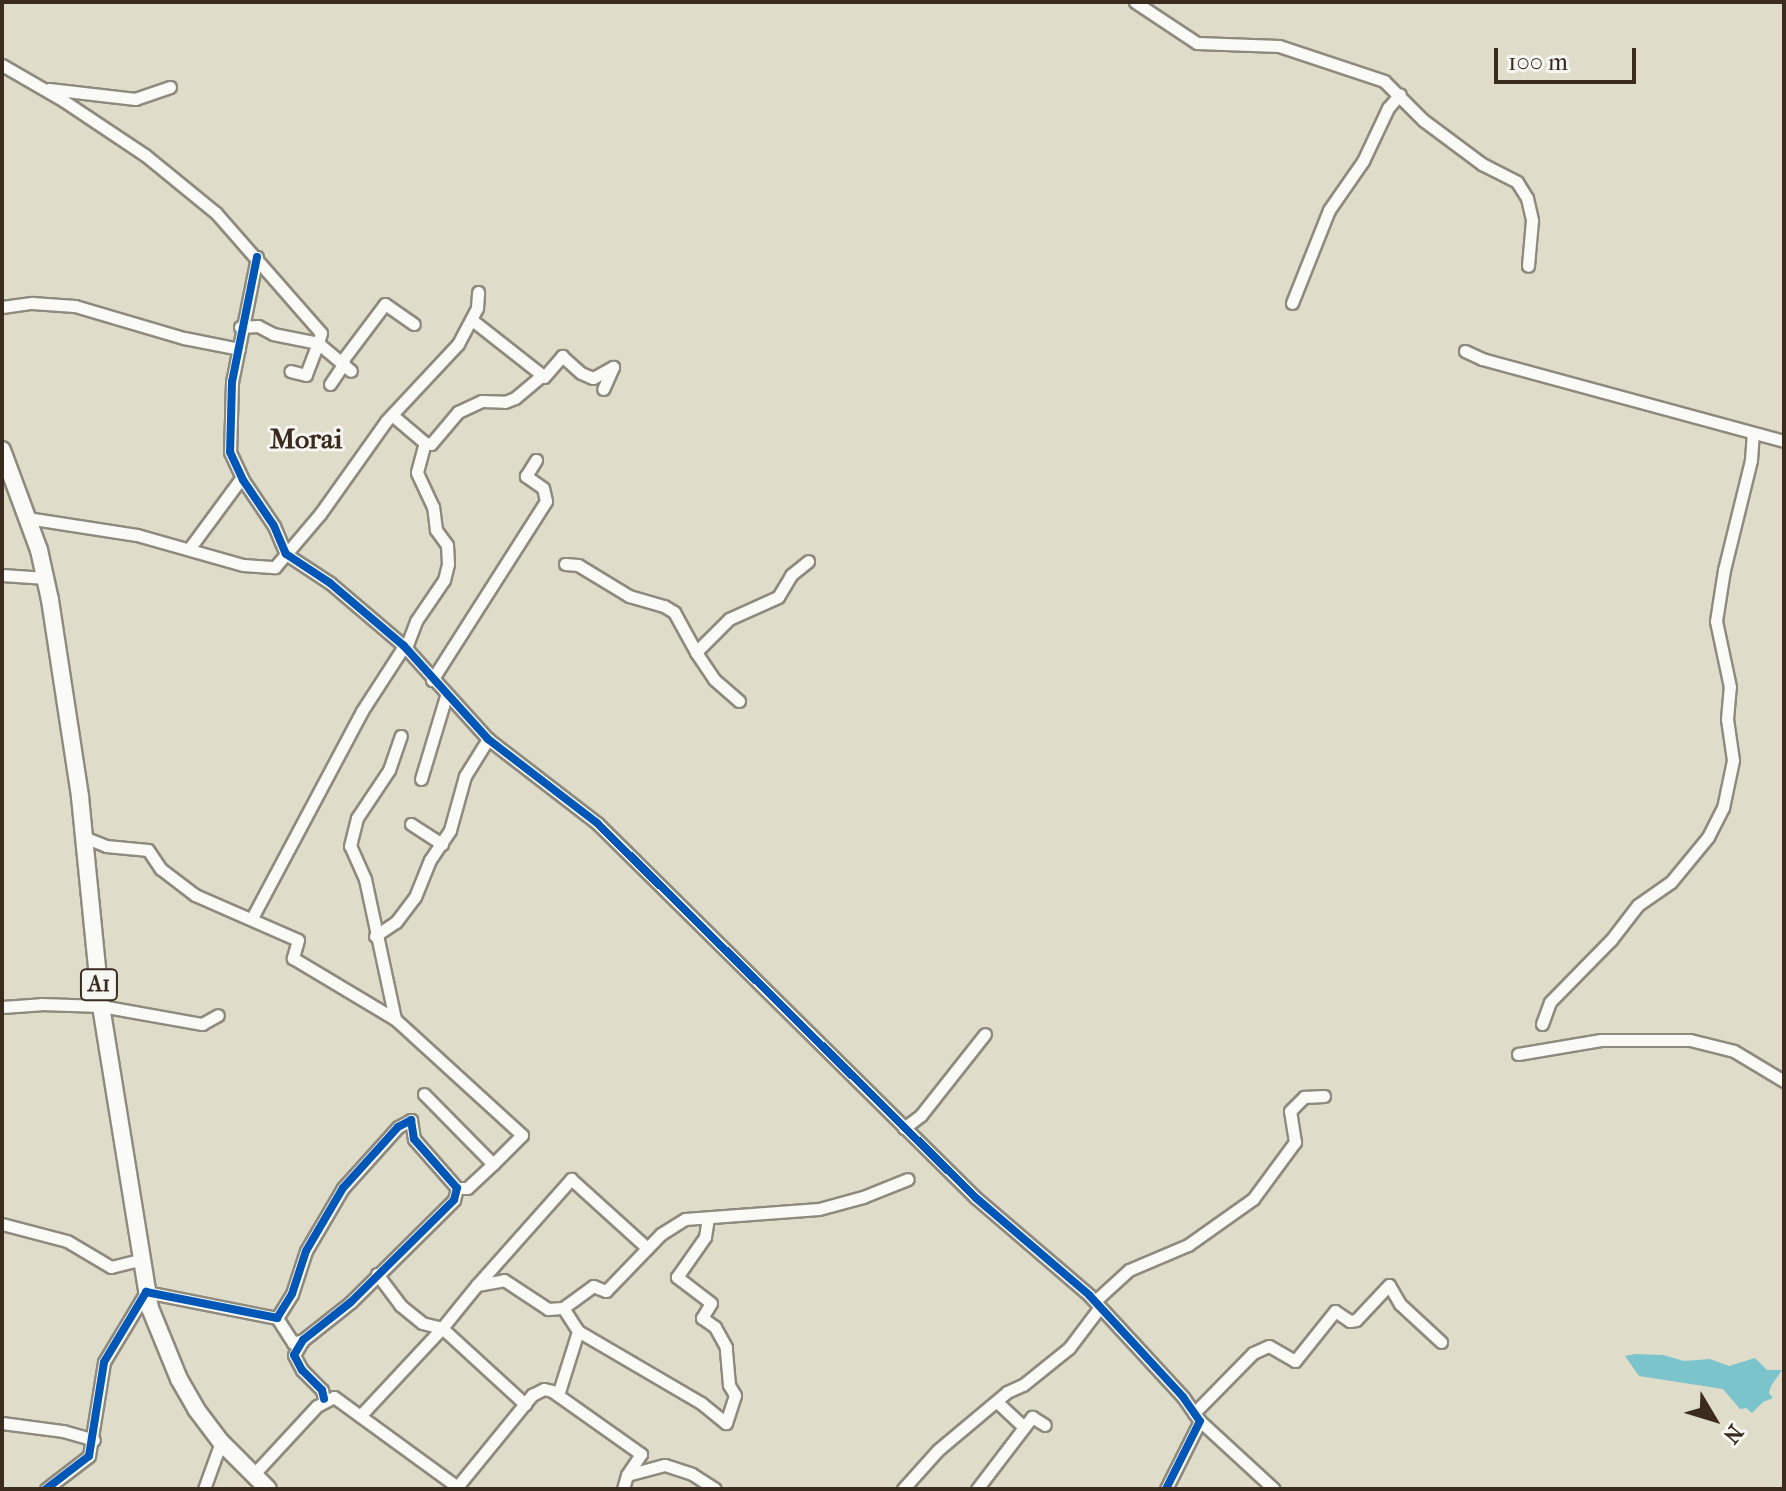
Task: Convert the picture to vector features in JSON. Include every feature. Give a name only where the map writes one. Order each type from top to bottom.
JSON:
[{"type":"highway","name":"A1","points":[[2,450],[46,578],[84,837],[101,1006],[146,1292],[179,1379],[221,1442],[268,1489]]},
{"type":"street","points":[[1135,2],[1197,43],[1279,46],[1380,79],[1400,94],[1423,120],[1482,164],[1517,182],[1527,198],[1532,220],[1528,266]]},
{"type":"street","points":[[2,65],[145,155],[216,213],[321,333],[306,375],[290,371]]},
{"type":"street","points":[[40,88],[135,99],[170,87]]},
{"type":"street","points":[[1292,303],[1329,210],[1363,161],[1388,108],[1400,94]]},
{"type":"street","points":[[257,257],[240,327],[228,421],[230,452],[242,477],[274,526],[286,554],[330,583],[404,648],[488,739],[597,823],[997,1218],[1097,1304],[1197,1417],[1274,1489]]},
{"type":"street","points":[[27,518],[137,535],[268,569],[275,567],[392,415],[446,360],[472,320],[478,292]]},
{"type":"street","points":[[2,307],[32,303],[75,306],[184,338],[239,349]]},
{"type":"street","points":[[330,384],[346,365],[385,304],[414,324]]},
{"type":"street","points":[[472,320],[542,375]]},
{"type":"street","points":[[240,327],[258,326],[273,334],[318,343],[346,365]]},
{"type":"street","points":[[1465,351],[1482,359],[1784,441]]},
{"type":"street","points":[[542,375],[538,376],[544,377],[562,356],[593,378],[613,367],[603,389]]},
{"type":"street","points":[[392,415],[425,443],[431,444],[458,412],[482,401],[505,402],[515,398],[542,375]]},
{"type":"street","points":[[1542,1024],[1550,1002],[1611,940],[1638,905],[1671,882],[1708,837],[1723,808],[1733,760],[1727,719],[1730,687],[1716,621],[1724,570],[1751,460],[1753,433]]},
{"type":"street","points":[[252,918],[362,711],[444,580],[448,564],[447,545],[436,530],[433,507],[417,472],[425,443]]},
{"type":"street","points":[[432,680],[546,501],[543,488],[526,476],[536,460]]},
{"type":"street","points":[[189,549],[242,477]]},
{"type":"street","points":[[696,652],[729,619],[778,597],[791,575],[808,561]]},
{"type":"street","points":[[565,564],[578,565],[629,596],[674,612],[714,679],[739,701]]},
{"type":"street","points":[[2,575],[46,578]]},
{"type":"street","points":[[421,779],[446,696]]},
{"type":"street","points":[[395,1019],[365,879],[350,846],[357,818],[389,770],[401,736]]},
{"type":"street","points":[[375,936],[396,922],[415,897],[430,860],[450,830],[465,776],[488,739]]},
{"type":"street","points":[[411,824],[442,844]]},
{"type":"street","points":[[84,837],[106,846],[148,850],[161,869],[195,895],[298,940],[293,958],[395,1019],[522,1135],[467,1188],[457,1188],[414,1139],[411,1120],[398,1127],[343,1188],[328,1211],[306,1251],[292,1294],[277,1318]]},
{"type":"street","points":[[2,1007],[41,1004],[101,1006],[202,1024],[218,1015]]},
{"type":"street","points":[[904,1128],[921,1115],[985,1034]]},
{"type":"street","points":[[1518,1054],[1601,1040],[1690,1040],[1734,1051],[1784,1081]]},
{"type":"street","points":[[424,1094],[493,1164]]},
{"type":"street","points":[[903,1489],[938,1450],[1069,1348],[1097,1304],[1129,1270],[1188,1245],[1253,1199],[1295,1142],[1290,1111],[1304,1097],[1324,1096]]},
{"type":"street","points":[[360,1416],[442,1328],[571,1179],[647,1248]]},
{"type":"street","points":[[477,1285],[504,1280],[548,1309],[563,1308],[593,1286],[606,1291],[647,1248],[685,1219],[819,1209],[863,1197],[908,1179]]},
{"type":"street","points":[[324,1399],[322,1390],[302,1370],[294,1355],[303,1340],[351,1302],[454,1200],[457,1188]]},
{"type":"street","points":[[563,1308],[578,1331],[701,1403],[726,1423],[735,1395],[729,1385],[726,1347],[715,1327],[702,1318],[711,1303],[677,1277],[705,1237],[708,1218]]},
{"type":"street","points":[[2,1224],[67,1241],[111,1267],[140,1260]]},
{"type":"street","points":[[377,1274],[400,1305],[422,1323],[442,1328],[525,1404]]},
{"type":"street","points":[[1166,1489],[1197,1417],[1253,1353],[1269,1346],[1295,1361],[1335,1311],[1350,1321],[1356,1320],[1389,1285],[1400,1304],[1441,1342]]},
{"type":"street","points":[[46,1489],[88,1459],[94,1440],[104,1362],[146,1292],[277,1318],[293,1343],[303,1340]]},
{"type":"street","points":[[558,1395],[578,1331]]},
{"type":"street","points":[[253,1475],[324,1399],[339,1399],[459,1488],[539,1390],[558,1395],[641,1454],[627,1475],[623,1489]]},
{"type":"street","points":[[997,1402],[1023,1426]]},
{"type":"street","points":[[977,1489],[1032,1417],[1045,1425]]},
{"type":"street","points":[[2,1423],[63,1431],[94,1440]]},
{"type":"street","points":[[204,1489],[221,1442]]},
{"type":"street","points":[[627,1475],[665,1465],[692,1474],[715,1489]]},
{"type":"water","points":[[1663,1355],[1684,1361],[1710,1359],[1729,1366],[1755,1358],[1767,1370],[1782,1370],[1771,1386],[1769,1393],[1773,1398],[1763,1402],[1752,1413],[1746,1408],[1740,1409],[1723,1389],[1639,1376],[1625,1356]]},
{"type":"cycle path","points":[[257,257],[232,382],[230,452],[243,480],[274,526],[286,554],[330,583],[404,646],[488,739],[597,823],[976,1198],[1089,1295],[1183,1397],[1200,1421],[1166,1489]]},
{"type":"cycle path","points":[[46,1489],[89,1456],[104,1362],[146,1292],[277,1318],[292,1294],[306,1251],[343,1188],[398,1127],[411,1120],[414,1139],[457,1188],[454,1200],[351,1302],[303,1340],[294,1355],[302,1370],[322,1390],[324,1399]]},
{"type":"district","name":"Morai","points":[[306,439]]}]
